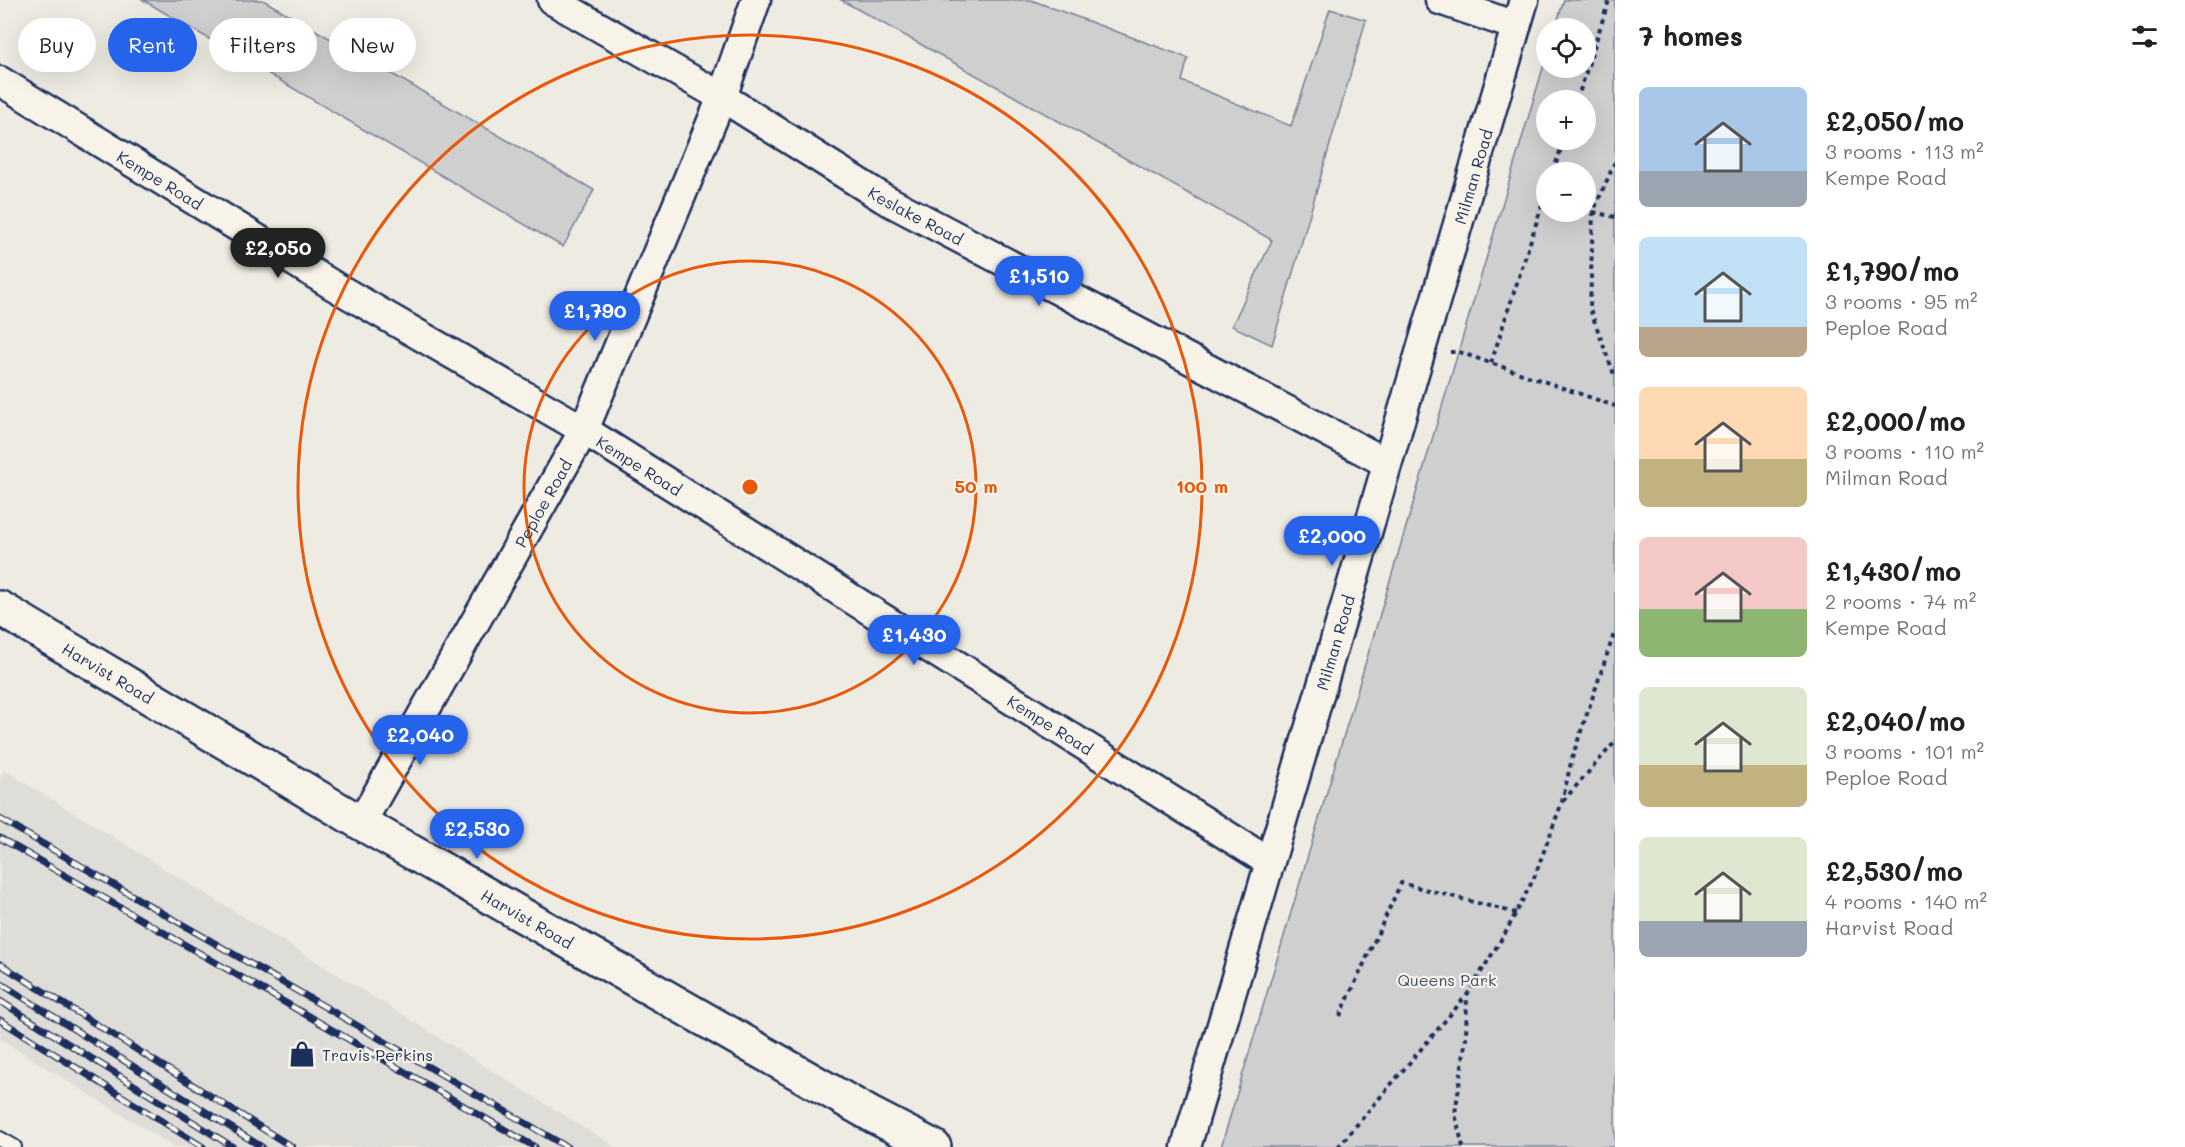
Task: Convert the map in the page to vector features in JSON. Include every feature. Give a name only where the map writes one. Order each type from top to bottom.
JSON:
[{"type":"main road","name":"Harvist Road","points":[[0,608],[361,823],[872,1115],[934,1147]]},
{"type":"street","name":"Keslake Road","points":[[552,0],[722,97],[883,198],[1387,463]]},
{"type":"street","name":"Peploe Road","points":[[361,823],[584,430],[722,97],[756,0]]},
{"type":"street","points":[[1440,0],[1520,13]]},
{"type":"street","name":"Milman Road","points":[[1186,1147],[1520,13]]},
{"type":"street","name":"Kempe Road","points":[[0,81],[334,286],[584,430],[1269,862]]},
{"type":"lane","points":[[0,1139],[14,1147]]},
{"type":"path","points":[[1580,90],[1609,0]]},
{"type":"path","points":[[1596,205],[1615,162]]},
{"type":"path","points":[[1596,213],[1615,217]]},
{"type":"path","points":[[1491,363],[1537,222]]},
{"type":"path","points":[[1593,222],[1590,309],[1615,377]]},
{"type":"path","points":[[1422,351],[1459,352],[1615,406]]},
{"type":"path","points":[[1338,1147],[1467,995],[1516,913],[1534,878],[1562,802],[1572,758],[1615,631]]},
{"type":"path","points":[[1562,802],[1615,742]]},
{"type":"path","points":[[1340,1017],[1401,884],[1516,913]]},
{"type":"path","points":[[1463,1147],[1455,1114],[1466,1038],[1467,995]]},
{"type":"shaded area","points":[[4,770],[615,1147],[174,1147],[0,1039],[0,779]]},
{"type":"green space","points":[[143,0],[263,0],[294,18],[209,18],[209,39],[197,32],[197,18],[174,18]]},
{"type":"green space","points":[[841,0],[1031,0],[1188,58],[1182,81],[1291,126],[1330,9],[1366,20],[1272,345],[1232,326],[1272,240]]},
{"type":"green space","name":"Queens Park","points":[[1564,0],[1615,0],[1615,1147],[1221,1147],[1536,92],[1536,150],[1596,150],[1596,90],[1536,90],[1540,78],[1596,78],[1596,18],[1558,18]]},
{"type":"green space","points":[[317,31],[329,38],[329,72],[388,72],[594,190],[563,247],[265,72],[317,72]]},
{"type":"railway","points":[[0,819],[567,1147]]},
{"type":"railway","points":[[0,838],[535,1147]]},
{"type":"railway","points":[[0,964],[292,1147]]},
{"type":"railway","points":[[0,983],[262,1147]]},
{"type":"railway","points":[[0,1001],[233,1147]]},
{"type":"railway","points":[[0,1020],[203,1147]]},
{"type":"place","name":"Travis Perkins","points":[[302,1054]]}]
